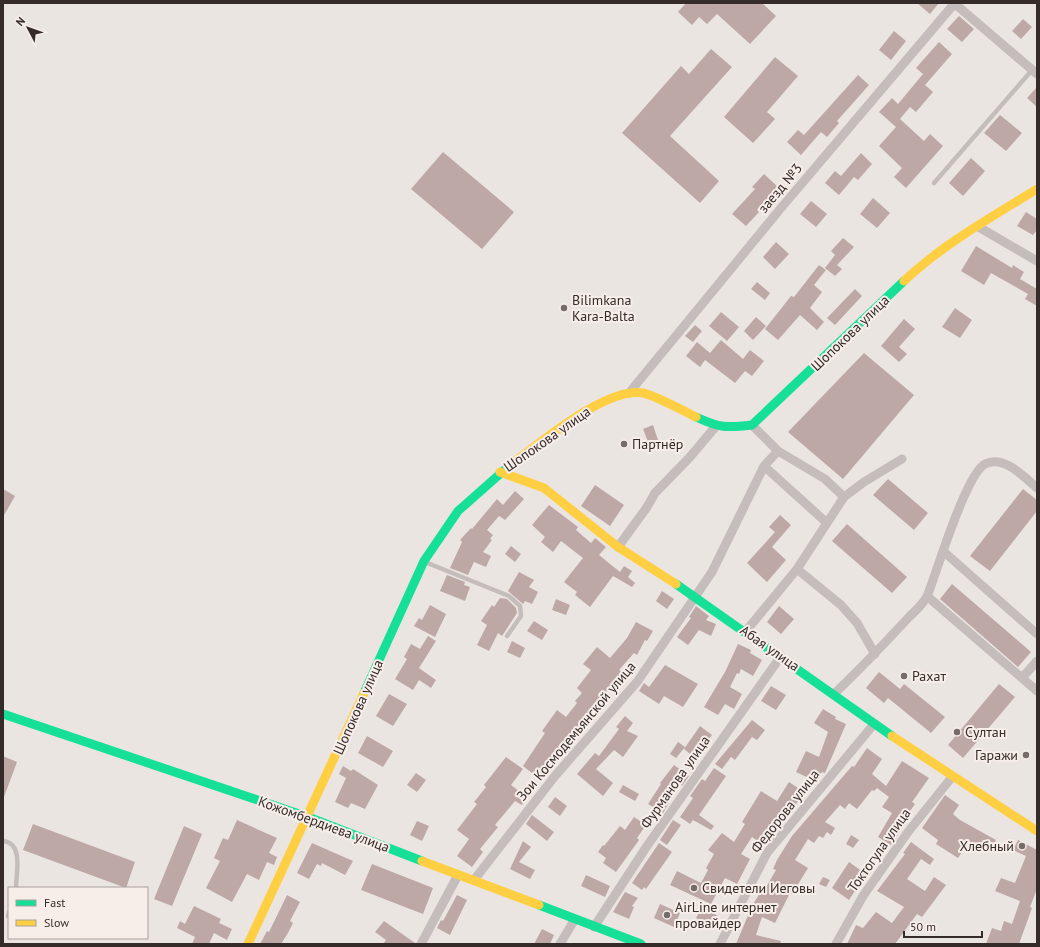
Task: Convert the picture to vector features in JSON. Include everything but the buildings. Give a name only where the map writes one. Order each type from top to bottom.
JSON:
[{"type":"street","points":[[954,3],[1034,72]]},
{"type":"street","name":"заезд №3","points":[[629,393],[781,208],[954,3]]},
{"type":"street","name":"Шопокова улица","points":[[248,944],[308,817],[424,561],[458,511],[500,472],[593,406],[617,395],[643,393],[716,426],[729,428],[752,425],[918,268],[977,226],[1037,189]]},
{"type":"street","points":[[977,226],[1037,261]]},
{"type":"street","points":[[752,425],[778,450],[825,479],[844,497]]},
{"type":"street","points":[[618,546],[647,507],[655,493],[690,457],[716,426]]},
{"type":"street","name":"Зои Космодемьянской улица","points":[[474,880],[555,776],[637,682],[712,572],[764,466],[778,450]]},
{"type":"street","points":[[746,631],[797,569],[844,497],[864,482],[902,459]]},
{"type":"street","points":[[834,694],[928,597],[957,513],[978,469],[984,465],[997,461],[1005,464],[1037,488]]},
{"type":"street","points":[[764,466],[827,523]]},
{"type":"street","name":"Абая улица","points":[[500,472],[544,488],[618,546],[746,631],[874,724],[1037,831]]},
{"type":"street","points":[[943,550],[1037,634]]},
{"type":"street","points":[[797,569],[841,605],[857,623],[874,654]]},
{"type":"street","points":[[928,597],[1037,691]]},
{"type":"street","name":"Фурманова улица","points":[[594,927],[647,846],[781,656]]},
{"type":"street","points":[[1022,678],[1037,661]]},
{"type":"street","name":"Кожомбердиева улица","points":[[3,714],[308,817],[640,944]]},
{"type":"street","name":"Федорова улица","points":[[720,944],[767,853],[874,724]]},
{"type":"street","name":"Токтогула улица","points":[[836,944],[862,896],[908,832],[952,776]]},
{"type":"street","points":[[421,944],[458,875]]},
{"type":"street","points":[[560,944],[575,920]]},
{"type":"lane","points":[[934,183],[1034,72]]},
{"type":"lane","points":[[424,561],[509,596],[520,606],[521,616],[507,636]]},
{"type":"lane","points":[[3,842],[7,842],[14,846],[18,856],[16,887]]},
{"type":"traffic: fast","points":[[696,417],[723,426],[736,427],[752,425],[904,281]]},
{"type":"traffic: fast","points":[[364,693],[424,561],[458,511],[510,465]]},
{"type":"traffic: fast","points":[[676,584],[892,736]]},
{"type":"traffic: fast","points":[[3,714],[308,817],[422,861]]},
{"type":"traffic: fast","points":[[539,905],[641,944]]},
{"type":"traffic: slow","points":[[904,281],[951,243],[1037,189]]},
{"type":"traffic: slow","points":[[510,465],[574,418],[592,407],[628,393],[648,394],[696,417]]},
{"type":"traffic: slow","points":[[500,472],[544,488],[618,547],[676,584]]},
{"type":"traffic: slow","points":[[248,944],[364,693]]},
{"type":"traffic: slow","points":[[892,736],[1037,831]]},
{"type":"traffic: slow","points":[[422,861],[539,905]]},
{"type":"place","name":"Bilimkana Kara-Balta","points":[[564,308]]},
{"type":"place","name":"Партнёр","points":[[624,444]]},
{"type":"place","name":"Рахат","points":[[904,676]]},
{"type":"place","name":"Султан","points":[[957,732]]},
{"type":"place","name":"Гаражи","points":[[1026,755]]},
{"type":"place","name":"Хлебный","points":[[1022,846]]},
{"type":"place","name":"Свидетели Иеговы","points":[[694,888]]},
{"type":"place","name":"AirLine интернет провайдер","points":[[667,915]]}]
